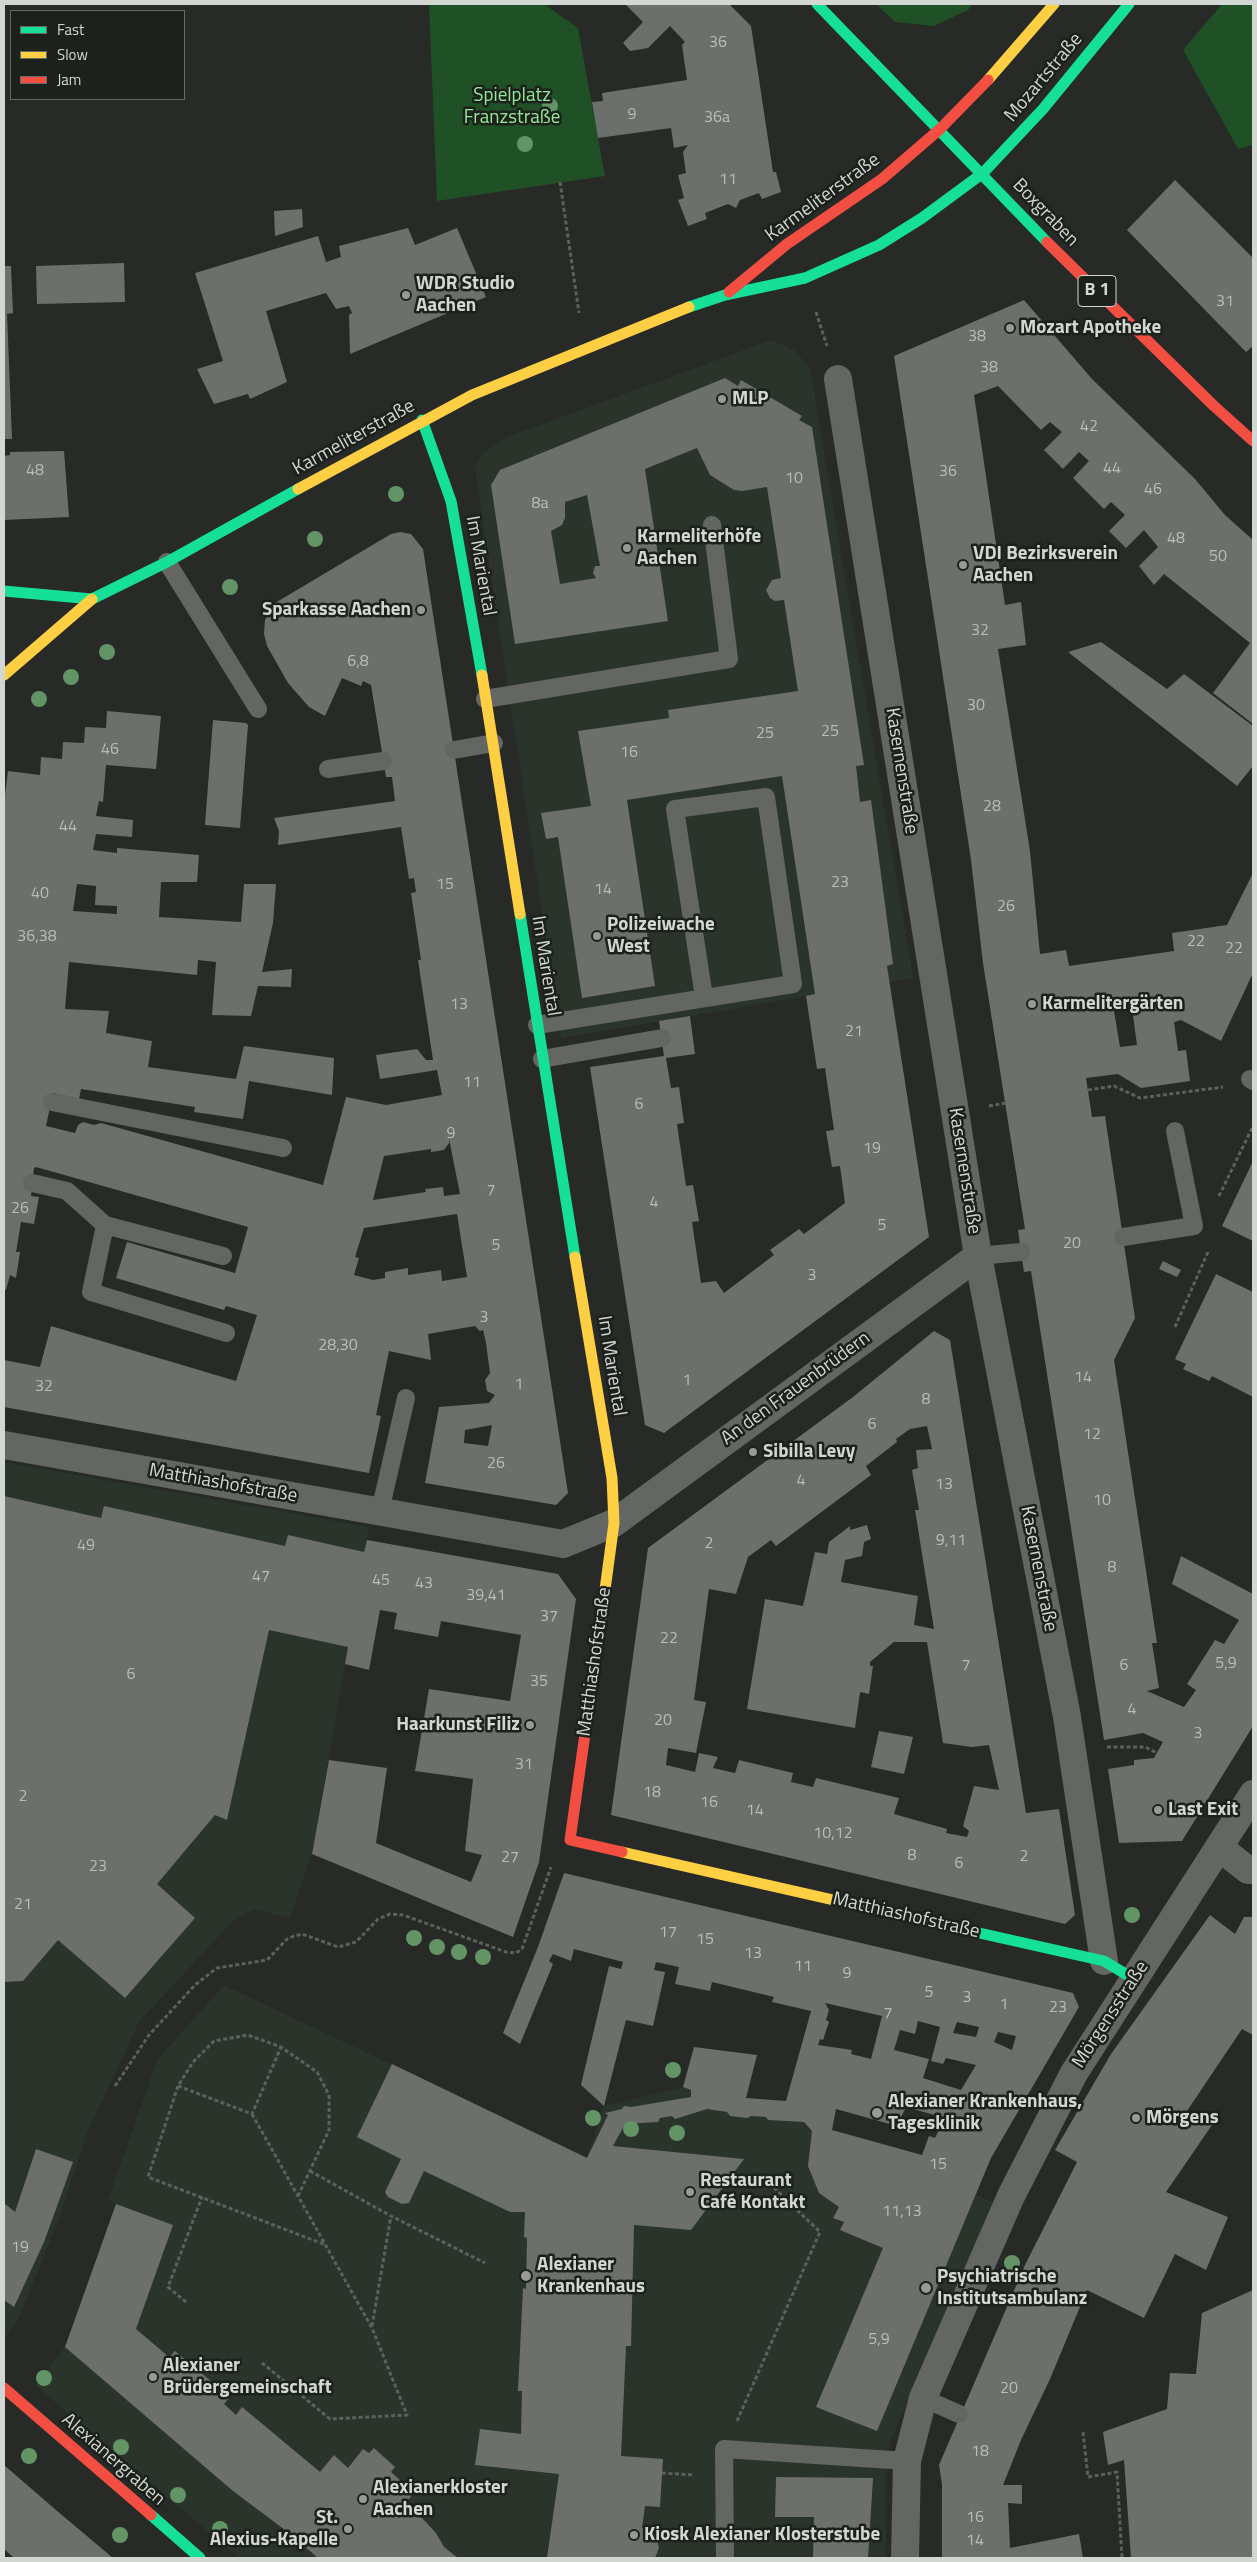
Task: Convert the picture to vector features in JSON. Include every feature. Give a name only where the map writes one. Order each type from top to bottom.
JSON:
[{"type":"street","name":"Boxgraben","points":[[817,4],[983,173],[1050,245],[1253,441]]},
{"type":"street","points":[[940,129],[997,71],[1054,4]]},
{"type":"street","name":"Mozartstraße","points":[[983,173],[1043,110],[1128,4]]},
{"type":"street","name":"Karmeliterstraße","points":[[725,295],[787,244],[882,179],[940,129]]},
{"type":"street","name":"Karmeliterstraße","points":[[4,675],[92,599],[167,562],[422,420],[472,395],[584,348],[725,295],[805,278],[879,244],[922,218],[983,173]]},
{"type":"street","name":"Kasernenstraße","points":[[838,379],[978,1256],[1072,1748],[1104,1961]]},
{"type":"street","name":"Im Mariental","points":[[422,420],[451,501],[494,743],[542,1059],[612,1478],[614,1523]]},
{"type":"street","points":[[4,591],[92,599]]},
{"type":"street","name":"An den Frauenbrüdern","points":[[614,1523],[978,1256]]},
{"type":"street","name":"Matthiashofstraße","points":[[4,1445],[563,1544],[614,1523]]},
{"type":"street","name":"Matthiashofstraße","points":[[614,1523],[570,1840],[1104,1961],[1134,1979]]},
{"type":"street","name":"Mörgensstraße","points":[[905,2558],[907,2461],[923,2398],[1010,2196],[1074,2073],[1253,1794]]},
{"type":"street","points":[[1220,1848],[1248,1870],[1253,1870]]},
{"type":"street","name":"Alexianergraben","points":[[4,2388],[200,2558]]},
{"type":"lane","points":[[485,699],[729,659],[712,525]]},
{"type":"lane","points":[[167,562],[258,709]]},
{"type":"lane","points":[[454,750],[494,743]]},
{"type":"lane","points":[[328,769],[383,761]]},
{"type":"lane","points":[[537,1025],[793,984],[766,797],[675,810],[704,997]]},
{"type":"lane","points":[[542,1059],[662,1038]]},
{"type":"lane","points":[[52,1102],[283,1148]]},
{"type":"lane","points":[[1123,1237],[1199,1225],[1176,1131]]},
{"type":"lane","points":[[32,1182],[67,1191],[105,1225],[222,1256]]},
{"type":"lane","points":[[105,1225],[91,1292],[226,1333]]},
{"type":"lane","points":[[978,1256],[1021,1252]]},
{"type":"lane","points":[[380,1511],[406,1398]]},
{"type":"lane","points":[[923,2398],[959,2414]]},
{"type":"lane","points":[[725,2558],[724,2448],[907,2461]]},
{"type":"path","points":[[560,182],[584,348]]},
{"type":"path","points":[[805,278],[838,379]]},
{"type":"path","points":[[1088,1090],[1114,1086],[1140,1098],[1226,1087],[1234,1072],[1252,1080]]},
{"type":"path","points":[[1175,1327],[1209,1255],[1199,1225],[1253,1126]]},
{"type":"path","points":[[1072,1748],[1145,1747],[1157,1753]]},
{"type":"path","points":[[115,2086],[149,2035],[195,1984],[217,1968],[267,1960],[288,1938],[302,1934],[338,1947],[356,1942],[378,1919],[390,1914],[403,1915],[506,1952],[516,1953],[522,1949],[550,1869],[570,1840]]},
{"type":"path","points":[[298,2196],[329,2130],[329,2095],[317,2072],[281,2048],[248,2036],[214,2041],[193,2062],[178,2086],[148,2177],[326,2245]]},
{"type":"path","points":[[252,2114],[281,2048]]},
{"type":"path","points":[[178,2086],[252,2114],[372,2328],[407,2415],[330,2419],[261,2362]]},
{"type":"path","points":[[310,2171],[391,2216],[485,2263]]},
{"type":"path","points":[[724,2448],[820,2232],[766,2180]]},
{"type":"path","points":[[186,2302],[168,2287],[202,2197]]},
{"type":"path","points":[[372,2328],[391,2216]]},
{"type":"path","points":[[1083,2432],[1088,2477],[1117,2472],[1122,2558]]},
{"type":"shaded area","points":[[771,340],[793,349],[810,368],[913,978],[561,1038],[475,470],[478,460],[483,453],[507,437]]},
{"type":"shaded area","points":[[4,1462],[369,1527],[312,1854],[290,1918],[254,1909],[231,1923],[139,2022],[87,2133],[57,2224],[21,2313],[9,2334],[4,2337]]},
{"type":"shaded area","name":"Alexianer Krankenhaus","points":[[224,1985],[587,2157],[604,2106],[683,2087],[746,2098],[812,2104],[836,2109],[828,2150],[915,2171],[993,2202],[890,2442],[886,2477],[886,2558],[239,2558],[35,2385],[65,2347],[116,2204],[108,2200],[157,2060]]},
{"type":"green space","name":"Spielplatz Franzstraße","points":[[429,4],[544,4],[578,28],[605,176],[437,201]]},
{"type":"green space","points":[[876,4],[973,4],[968,10],[934,26],[895,22]]},
{"type":"green space","points":[[1222,4],[1253,4],[1253,145],[1238,149],[1183,50]]},
{"type":"building","points":[[625,4],[729,4],[751,26],[773,172],[776,172],[781,192],[762,199],[759,193],[740,200],[736,208],[728,204],[705,213],[707,219],[688,226],[678,200],[684,198],[678,175],[686,173],[683,152],[688,145],[674,148],[671,128],[598,138],[592,102],[603,101],[602,93],[687,80],[682,45],[685,42],[670,26],[648,48],[630,51],[623,43],[643,22]]},
{"type":"building","points":[[1175,180],[1253,258],[1253,346],[1246,352],[1127,230]]},
{"type":"building","points":[[302,209],[303,227],[275,236],[274,211]]},
{"type":"building","name":"WDR Studio Aachen","points":[[408,228],[415,245],[457,228],[486,297],[350,354],[349,315],[352,313],[349,306],[336,309],[326,293],[266,311],[287,382],[250,399],[248,394],[214,404],[197,369],[223,361],[195,273],[318,236],[326,262],[341,257],[339,246]]},
{"type":"building","points":[[124,263],[125,302],[37,304],[36,266]]},
{"type":"building","points":[[4,266],[11,266],[13,313],[7,314],[12,439],[4,439]]},
{"type":"building","points":[[1024,300],[1092,379],[1195,479],[1225,515],[1253,540],[1253,724],[1213,693],[1250,643],[1164,574],[1154,585],[1139,566],[1158,547],[1144,530],[1126,548],[1109,531],[1125,515],[1111,502],[1104,509],[1073,478],[1089,461],[1079,452],[1063,469],[1044,450],[1062,432],[1050,422],[1041,430],[998,386],[974,395],[1005,605],[1021,602],[1026,645],[998,649],[1030,851],[1040,954],[1066,950],[1069,966],[1174,951],[1172,933],[1227,925],[1253,873],[1253,973],[1221,1041],[1181,1020],[1174,1022],[1178,1051],[1186,1050],[1190,1081],[1141,1088],[1118,1074],[1086,1078],[1092,1117],[1105,1116],[1135,1318],[1114,1360],[1157,1643],[1152,1643],[1159,1688],[1147,1691],[1184,1707],[1196,1690],[1187,1684],[1215,1640],[1224,1644],[1239,1620],[1172,1584],[1181,1556],[1253,1594],[1253,1726],[1182,1841],[1119,1843],[1108,1769],[1134,1765],[1134,1760],[1154,1758],[1163,1742],[1143,1733],[1104,1740],[1031,1271],[1024,1272],[1018,1230],[1025,1229],[983,963],[971,860],[894,356]],"holes":[[[1132,1008],[1137,1045],[1120,1047],[1114,1011]]]},
{"type":"building","points":[[725,378],[738,386],[741,380],[802,416],[799,420],[812,427],[864,765],[856,766],[860,802],[871,800],[893,964],[887,966],[929,1237],[664,1433],[645,1425],[590,1067],[664,1056],[659,1021],[690,1016],[695,1054],[666,1058],[671,1088],[679,1087],[684,1123],[677,1124],[686,1186],[693,1185],[699,1221],[692,1222],[701,1283],[716,1281],[724,1293],[774,1255],[770,1250],[799,1229],[804,1234],[845,1203],[840,1166],[832,1167],[826,1131],[834,1130],[825,1068],[817,1069],[806,996],[815,994],[782,776],[627,800],[655,986],[582,998],[558,837],[546,839],[541,813],[591,806],[578,731],[669,718],[668,710],[798,691],[784,600],[775,601],[770,598],[766,590],[772,580],[781,578],[767,487],[742,491],[734,490],[710,475],[697,448],[645,469],[668,621],[515,644],[491,485],[500,470]],"holes":[[[587,495],[600,566],[595,566],[593,573],[596,578],[560,584],[551,531],[562,525],[565,518],[565,502]]]},
{"type":"building","points":[[64,451],[69,517],[4,520],[4,456],[10,455],[10,452]]},
{"type":"building","points":[[400,532],[411,534],[423,549],[568,1493],[556,1505],[425,1483],[439,1407],[489,1403],[495,1395],[487,1391],[485,1380],[490,1373],[483,1330],[480,1331],[475,1326],[428,1334],[431,1360],[389,1351],[376,1415],[381,1416],[369,1473],[4,1407],[4,1360],[40,1367],[51,1326],[236,1381],[257,1315],[226,1306],[224,1310],[116,1278],[127,1242],[235,1273],[248,1227],[36,1167],[34,1168],[31,1196],[39,1197],[34,1224],[21,1222],[16,1252],[20,1252],[16,1278],[10,1275],[6,1290],[4,1289],[4,803],[8,771],[40,775],[41,757],[62,759],[63,742],[84,743],[85,727],[106,728],[107,711],[161,716],[156,769],[106,765],[103,802],[99,801],[96,816],[133,820],[132,837],[96,834],[93,850],[117,853],[117,848],[199,855],[197,882],[161,882],[159,917],[241,922],[244,884],[276,884],[273,923],[262,972],[292,969],[291,987],[258,986],[251,1016],[212,1015],[216,962],[198,960],[197,975],[69,962],[65,1009],[109,1011],[106,1033],[152,1041],[148,1067],[236,1079],[244,1046],[334,1058],[332,1095],[249,1081],[243,1119],[194,1112],[195,1107],[81,1089],[79,1099],[53,1093],[46,1126],[75,1133],[78,1125],[83,1122],[94,1125],[101,1123],[323,1185],[346,1097],[386,1105],[442,1095],[437,1070],[380,1079],[376,1055],[417,1049],[426,1060],[433,1060],[418,960],[421,960],[411,893],[416,892],[414,878],[409,879],[401,827],[278,845],[279,831],[274,818],[395,801],[392,777],[386,777],[371,685],[363,681],[361,686],[342,678],[325,716],[309,707],[288,683],[267,646],[264,634],[265,620],[275,603],[391,534]],"holes":[[[77,884],[96,886],[95,905],[117,906],[117,914],[73,911]],[[449,1139],[460,1194],[444,1196],[443,1187],[425,1189],[426,1192],[373,1200],[384,1156],[431,1149],[431,1152],[444,1150],[449,1143]],[[457,1214],[467,1277],[442,1281],[441,1270],[408,1275],[408,1268],[385,1272],[385,1278],[373,1280],[354,1275],[359,1258],[355,1257],[364,1228]],[[492,1425],[488,1446],[464,1443],[465,1430]]]},
{"type":"building","points":[[1101,642],[1167,689],[1184,674],[1253,726],[1253,766],[1237,786],[1068,652]]},
{"type":"building","points":[[213,720],[246,723],[248,725],[240,828],[205,825]]},
{"type":"building","points":[[1253,1161],[1253,1241],[1222,1226]]},
{"type":"building","points":[[1163,1261],[1181,1270],[1177,1277],[1159,1269]]},
{"type":"building","points":[[1216,1274],[1253,1292],[1253,1397],[1212,1376],[1209,1381],[1183,1369],[1186,1364],[1175,1359]]},
{"type":"building","points":[[934,1331],[950,1340],[1026,1813],[1059,1809],[1075,1915],[1065,1924],[611,1815],[648,1548],[853,1397]],"holes":[[[927,1426],[932,1449],[916,1450],[918,1468],[912,1470],[919,1510],[915,1510],[934,1629],[914,1625],[918,1596],[841,1582],[845,1560],[862,1556],[864,1542],[871,1539],[867,1525],[850,1530],[850,1526],[829,1542],[827,1554],[815,1552],[803,1606],[765,1599],[747,1709],[855,1728],[860,1692],[869,1694],[873,1666],[870,1666],[870,1662],[894,1642],[927,1642],[943,1743],[972,1747],[989,1745],[999,1790],[974,1786],[963,1826],[969,1831],[967,1837],[946,1833],[947,1829],[894,1814],[899,1798],[816,1778],[813,1787],[791,1782],[793,1773],[739,1760],[735,1773],[713,1768],[718,1757],[699,1753],[695,1772],[666,1765],[668,1748],[696,1753],[706,1702],[694,1700],[709,1589],[736,1594],[748,1557],[771,1540],[776,1546],[871,1475],[866,1466],[897,1442],[896,1439],[910,1429]]]},
{"type":"building","points":[[4,1496],[101,1518],[104,1506],[285,1546],[288,1535],[364,1552],[367,1540],[558,1574],[576,1599],[539,1862],[513,1937],[312,1854],[329,1760],[387,1768],[376,1843],[471,1882],[482,1855],[465,1851],[473,1779],[415,1771],[429,1689],[510,1701],[521,1635],[441,1621],[438,1637],[394,1629],[397,1613],[380,1610],[369,1670],[345,1664],[348,1647],[269,1630],[227,1820],[215,1815],[157,1884],[195,1918],[125,1998],[58,1940],[23,1981],[4,1982]]},
{"type":"building","points":[[879,1731],[913,1737],[904,1774],[871,1767]]},
{"type":"building","points":[[564,1873],[1073,1993],[1079,2007],[991,2158],[877,2431],[816,2407],[883,2248],[840,2230],[844,2222],[833,2218],[839,2207],[819,2193],[808,2166],[812,2131],[804,2122],[768,2120],[766,2117],[751,2116],[747,2118],[730,2116],[727,2112],[707,2109],[675,2119],[672,2116],[660,2118],[658,2122],[625,2124],[613,2146],[744,2159],[691,2230],[634,2225],[631,2346],[626,2346],[621,2456],[663,2459],[660,2507],[645,2506],[642,2528],[651,2532],[657,2540],[659,2548],[655,2558],[547,2558],[559,2474],[475,2465],[480,2429],[521,2434],[522,2391],[518,2391],[523,2288],[526,2289],[527,2238],[524,2237],[525,2212],[510,2212],[424,2171],[409,2203],[402,2204],[388,2197],[385,2192],[401,2159],[357,2137],[392,2064],[587,2158],[608,2115],[605,2113],[622,2109],[624,2106],[631,2107],[691,2097],[691,2090],[683,2087],[694,2047],[757,2055],[746,2098],[786,2101],[811,2011],[772,2002],[774,1997],[712,1982],[710,1991],[675,1984],[679,1967],[656,1962],[654,1970],[665,1972],[653,2026],[626,2020],[604,2106],[581,2085],[609,1966],[621,1969],[623,1962],[574,1949],[571,1961],[553,1954],[549,1961],[553,1964],[520,2044],[503,2033],[538,1947]],"holes":[[[825,2003],[882,2016],[871,2059],[851,2054],[852,2050],[818,2045],[820,2039],[823,2040],[829,2022],[826,2020],[829,2010]],[[918,2021],[940,2027],[931,2061],[943,2064],[946,2058],[976,2065],[961,2090],[923,2078],[929,2059],[894,2050],[900,2030],[915,2034]],[[957,2022],[979,2027],[976,2037],[953,2033]],[[998,2032],[1016,2036],[1012,2050],[994,2042]],[[906,2107],[945,2118],[935,2138],[929,2136],[922,2155],[832,2130],[836,2109],[897,2126]]]},
{"type":"building","name":"Mörgens","points":[[1210,1915],[1235,1934],[1244,1917],[1253,1917],[1253,2035],[1242,2029],[1187,2111],[1212,2125],[1166,2192],[1228,2217],[1206,2270],[1175,2254],[1144,2318],[1087,2290],[1050,2379],[1021,2440],[1003,2485],[1022,2485],[1022,2504],[1008,2503],[1010,2548],[1079,2534],[1083,2558],[942,2558],[942,2484],[939,2465],[1025,2265],[1077,2162],[1055,2150],[1111,2054]]},
{"type":"building","points":[[36,2149],[73,2162],[44,2242],[14,2307],[4,2300],[4,2203],[15,2212]]},
{"type":"building","name":"Alexianer Brüdergemeinschaft","points":[[116,2204],[173,2225],[136,2329],[169,2357],[175,2351],[230,2397],[224,2404],[236,2415],[242,2407],[320,2472],[334,2455],[348,2468],[363,2449],[369,2453],[374,2448],[395,2467],[391,2472],[414,2493],[403,2506],[423,2519],[436,2533],[444,2547],[458,2558],[318,2558],[289,2533],[233,2491],[65,2347]]},
{"type":"building","points":[[1253,2290],[1253,2558],[1131,2558],[1124,2460],[1108,2465],[1103,2432],[1167,2409],[1170,2373],[1196,2374],[1202,2313]]},
{"type":"building","points":[[4,2465],[113,2558],[14,2558],[4,2549]]},
{"type":"building","points":[[776,2477],[873,2478],[868,2558],[813,2558],[814,2517],[775,2517]]},
{"type":"traffic: fast","points":[[817,4],[1047,242]]},
{"type":"traffic: fast","points":[[689,307],[725,295],[805,278],[879,245],[922,218],[983,173],[1043,109],[1129,4]]},
{"type":"traffic: fast","points":[[422,420],[451,501],[482,675]]},
{"type":"traffic: fast","points":[[4,591],[92,599],[167,562],[298,489]]},
{"type":"traffic: fast","points":[[520,914],[575,1257]]},
{"type":"traffic: fast","points":[[926,1921],[1104,1961],[1134,1979]]},
{"type":"traffic: fast","points":[[151,2515],[200,2558]]},
{"type":"traffic: slow","points":[[988,80],[1054,4]]},
{"type":"traffic: slow","points":[[298,489],[472,395],[689,307]]},
{"type":"traffic: slow","points":[[4,675],[92,599]]},
{"type":"traffic: slow","points":[[482,675],[520,914]]},
{"type":"traffic: slow","points":[[575,1257],[612,1478],[614,1523],[597,1649]]},
{"type":"traffic: slow","points":[[622,1852],[926,1921]]},
{"type":"traffic: jam","points":[[729,292],[787,244],[882,179],[940,129],[988,80]]},
{"type":"traffic: jam","points":[[1047,242],[1214,406],[1253,441]]},
{"type":"traffic: jam","points":[[597,1649],[570,1840],[622,1852]]},
{"type":"traffic: jam","points":[[4,2388],[151,2515]]},
{"type":"place","name":"WDR Studio Aachen","points":[[406,295]]},
{"type":"place","name":"Mozart Apotheke","points":[[1010,328]]},
{"type":"place","name":"MLP","points":[[722,399]]},
{"type":"place","name":"Karmeliterhöfe Aachen","points":[[627,548]]},
{"type":"place","name":"VDI Bezirksverein Aachen","points":[[963,565]]},
{"type":"place","name":"Sparkasse Aachen","points":[[421,610]]},
{"type":"place","name":"Polizeiwache West","points":[[597,936]]},
{"type":"place","name":"Karmelitergärten","points":[[1032,1004]]},
{"type":"place","name":"Sibilla Levy","points":[[753,1452]]},
{"type":"place","name":"Haarkunst Filiz","points":[[530,1725]]},
{"type":"place","name":"Last Exit","points":[[1158,1810]]},
{"type":"place","name":"Alexianer Krankenhaus, Tagesklinik","points":[[877,2113]]},
{"type":"place","name":"Mörgens","points":[[1136,2118]]},
{"type":"place","name":"Restaurant Café Kontakt","points":[[690,2192]]},
{"type":"place","name":"Alexianer Krankenhaus","points":[[526,2276]]},
{"type":"place","name":"Psychiatrische Institutsambulanz","points":[[926,2288]]},
{"type":"place","name":"Alexianer Brüdergemeinschaft","points":[[153,2377]]},
{"type":"place","name":"Alexianerkloster Aachen","points":[[363,2499]]},
{"type":"place","name":"St. Alexius-Kapelle","points":[[348,2529]]},
{"type":"place","name":"Kiosk Alexianer Klosterstube","points":[[634,2535]]}]
